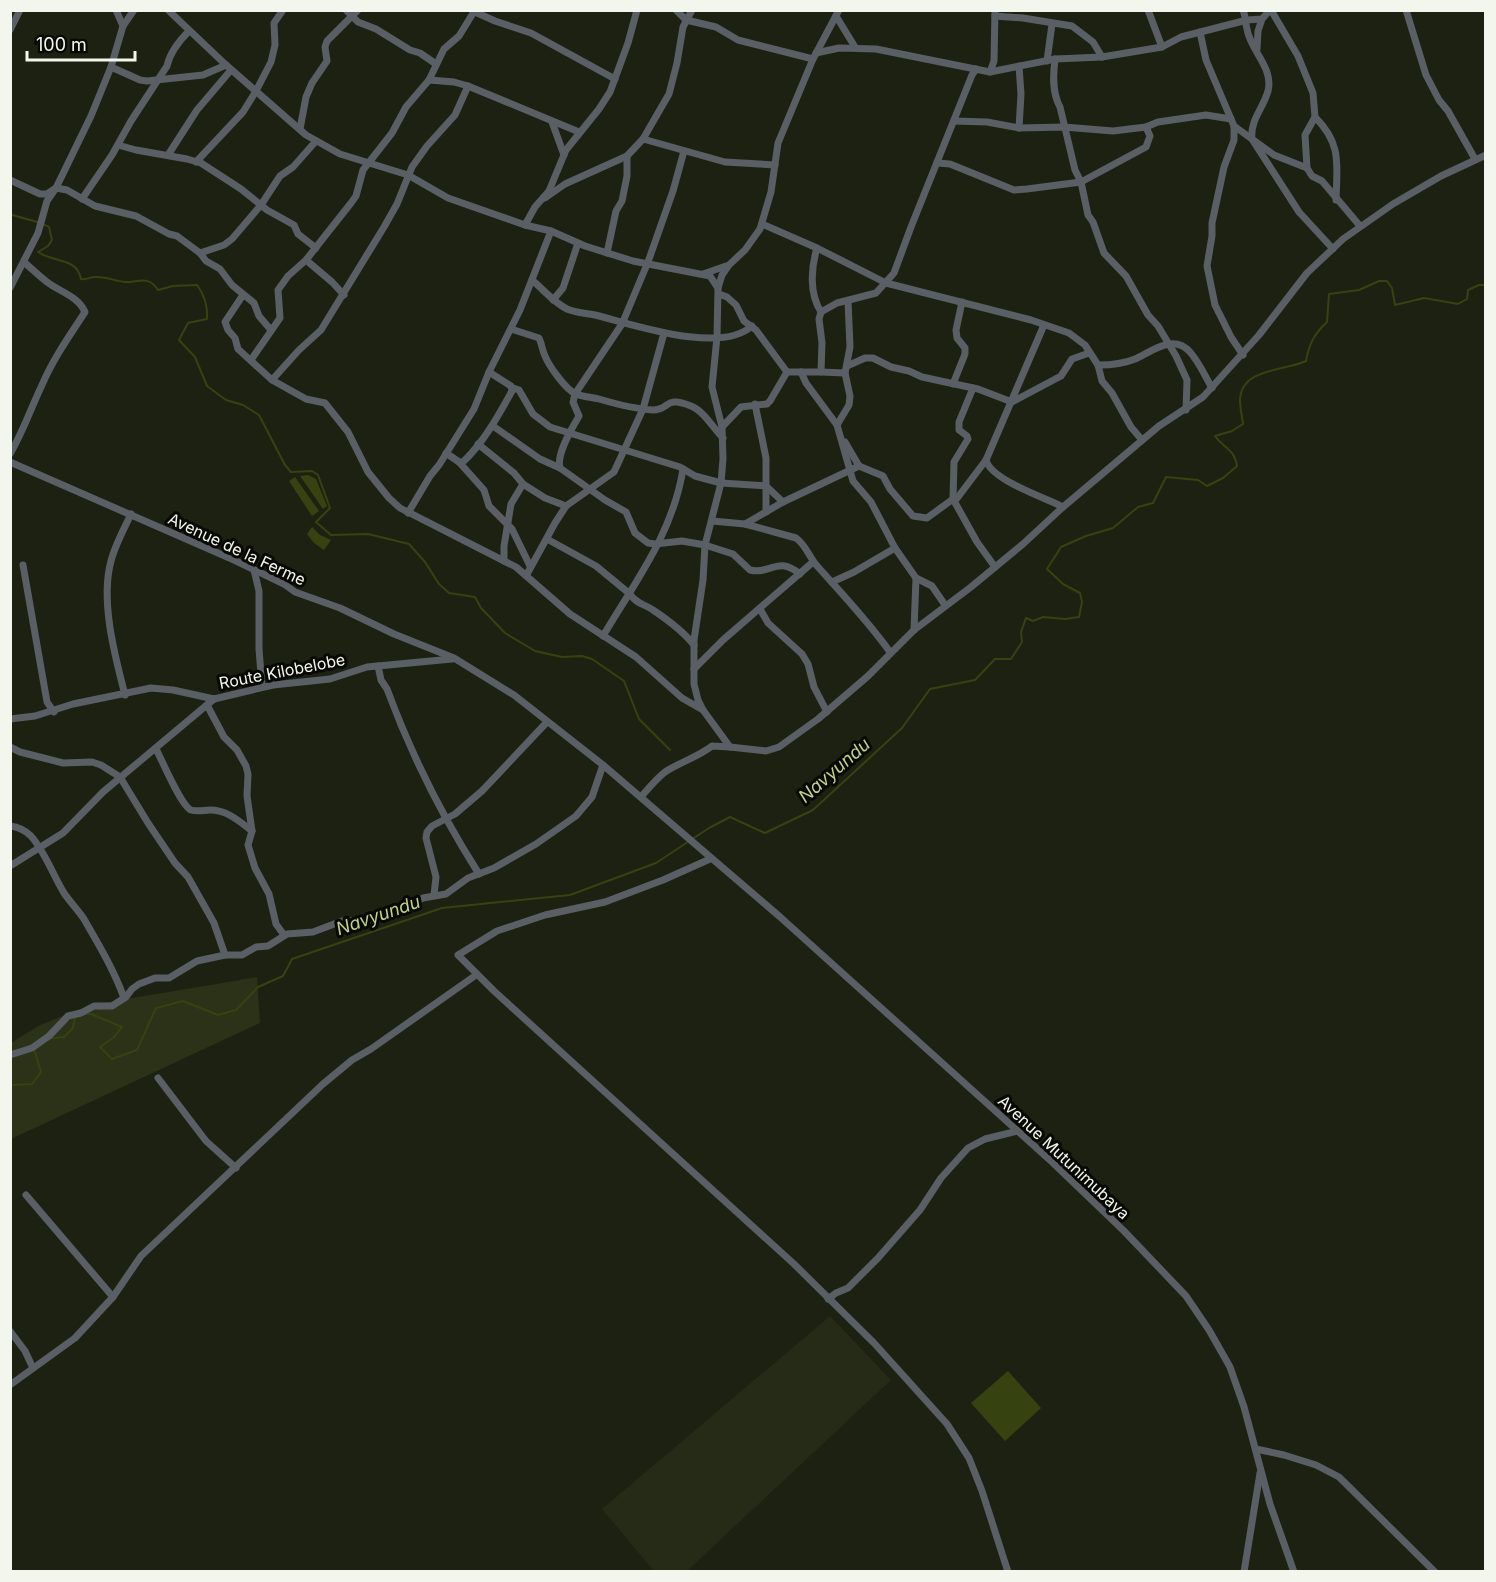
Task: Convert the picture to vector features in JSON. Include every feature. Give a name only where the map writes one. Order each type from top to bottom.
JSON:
[{"type":"street","points":[[10,30],[20,10]]},
{"type":"street","points":[[116,10],[123,26]]},
{"type":"street","points":[[10,288],[25,263],[38,233],[47,201],[56,188],[92,116],[123,26],[134,10]]},
{"type":"street","points":[[168,10],[229,68],[300,129],[340,154],[408,175],[448,198],[525,225],[551,231],[607,253],[633,261],[648,262],[710,276],[719,291],[736,305],[744,321],[752,326],[787,372]]},
{"type":"street","points":[[196,162],[243,112],[256,91],[271,62],[275,45],[274,23],[283,10]]},
{"type":"street","points":[[545,198],[564,155],[579,132],[598,110],[615,79],[637,10]]},
{"type":"street","points":[[676,10],[686,20],[716,27],[738,40],[753,45],[814,56],[855,47],[920,57],[990,72],[1056,59],[1102,57],[1162,47],[1181,37],[1247,20],[1262,19]]},
{"type":"street","points":[[525,225],[535,207],[545,198],[565,184],[627,156],[643,139],[669,94],[683,27],[692,10]]},
{"type":"street","points":[[1148,10],[1162,47]]},
{"type":"street","points":[[1243,10],[1247,20],[1246,30],[1266,70],[1268,90],[1254,119],[1251,130],[1252,139],[1299,212],[1333,249]]},
{"type":"street","points":[[1257,50],[1258,32],[1262,19],[1271,10],[1298,56],[1313,93],[1315,117],[1305,135],[1307,168],[1360,226]]},
{"type":"street","points":[[1406,10],[1426,75],[1475,159]]},
{"type":"street","points":[[251,360],[280,318],[278,290],[288,276],[316,248],[356,196],[363,170],[392,133],[406,107],[429,80],[444,49],[459,36],[475,11],[495,21],[531,33],[615,79]]},
{"type":"street","points":[[300,129],[309,90],[327,61],[325,47],[327,41],[352,12],[364,26],[376,29],[436,64]]},
{"type":"street","points":[[837,13],[855,47]]},
{"type":"street","points":[[730,747],[703,710],[694,684],[694,645],[703,580],[705,545],[720,483],[723,459],[722,427],[712,387],[717,337],[717,304],[722,275],[729,265],[746,250],[762,224],[771,192],[778,143],[814,56],[837,13]]},
{"type":"street","points":[[990,72],[994,61],[995,14],[1072,26],[1093,42],[1102,57]]},
{"type":"street","points":[[1047,61],[1052,24]]},
{"type":"street","points":[[82,198],[167,66],[168,58],[179,40],[189,31]]},
{"type":"street","points":[[1200,32],[1206,60],[1233,122],[1234,140],[1224,168],[1212,223],[1207,266],[1215,305],[1243,355]]},
{"type":"street","points":[[1056,59],[1053,78],[1056,100],[1060,107],[1075,170],[1081,182],[1088,215],[1093,222],[1104,253],[1126,276],[1148,315],[1169,344],[1187,380],[1186,410]]},
{"type":"street","points":[[111,66],[140,80],[203,75],[229,68]]},
{"type":"street","points":[[1019,66],[1021,94],[1019,128]]},
{"type":"street","points":[[168,155],[197,110],[229,68]]},
{"type":"street","points":[[821,312],[837,303],[876,293],[894,273],[910,226],[976,69]]},
{"type":"street","points":[[429,80],[454,82],[468,86],[579,132]]},
{"type":"street","points":[[272,380],[321,330],[397,204],[408,175],[428,146],[455,115],[468,86]]},
{"type":"street","points":[[954,121],[987,122],[1019,128],[1064,127],[1113,131],[1206,115],[1233,122],[1274,155],[1307,168]]},
{"type":"street","points":[[1315,117],[1328,129],[1338,159],[1336,200]]},
{"type":"street","points":[[552,122],[564,155]]},
{"type":"street","points":[[937,163],[950,164],[1014,190],[1081,182],[1146,147],[1150,136],[1146,127]]},
{"type":"street","points":[[643,139],[725,162],[775,165]]},
{"type":"street","points":[[200,253],[224,245],[232,239],[261,205],[280,176],[297,164],[316,141]]},
{"type":"street","points":[[118,145],[196,162],[294,225],[298,234],[316,248]]},
{"type":"street","points":[[560,468],[558,462],[579,416],[573,402],[575,394],[622,324],[648,262],[673,192],[684,151]]},
{"type":"street","points":[[641,797],[666,771],[712,746],[765,751],[779,747],[827,712],[868,676],[914,630],[995,567],[1159,426],[1196,404],[1243,355],[1306,273],[1360,226],[1401,198],[1485,154]]},
{"type":"street","points":[[607,253],[616,211],[622,201],[627,176],[627,156]]},
{"type":"street","points":[[10,180],[40,194],[47,194],[56,188],[67,190],[95,206],[136,216],[177,236],[200,253],[206,261],[220,269],[232,285],[254,303],[259,316],[272,330]]},
{"type":"street","points":[[762,224],[817,248],[886,283],[1069,333],[1079,339],[1098,365],[1102,381],[1142,440]]},
{"type":"street","points":[[408,513],[474,409],[489,372],[511,329],[551,231]]},
{"type":"street","points":[[553,300],[563,288],[578,243]]},
{"type":"street","points":[[817,248],[812,278],[817,305],[821,312],[819,320],[822,343],[821,372]]},
{"type":"street","points":[[306,260],[344,295]]},
{"type":"street","points":[[11,463],[11,454],[52,366],[85,312],[83,306],[63,290],[49,284],[25,263]]},
{"type":"street","points":[[702,274],[729,265]]},
{"type":"street","points":[[532,280],[553,300],[570,311],[595,315],[663,333],[717,337],[740,334],[752,326]]},
{"type":"street","points":[[243,295],[225,322],[235,338],[238,349],[272,380],[306,399],[325,404],[348,432],[373,478],[389,498],[408,513],[504,561],[526,576],[570,614],[636,657],[682,698],[703,710]]},
{"type":"street","points":[[837,425],[849,405],[850,396],[846,369],[850,347],[848,301]]},
{"type":"street","points":[[953,384],[965,354],[965,348],[957,338],[956,330],[962,302]]},
{"type":"street","points":[[841,437],[859,466],[883,476],[890,489],[913,516],[927,518],[954,500],[986,460],[1044,325]]},
{"type":"street","points":[[511,329],[539,338],[544,355],[552,368],[575,394],[643,409],[657,410],[673,401],[692,406],[723,438]]},
{"type":"street","points":[[526,576],[566,506],[614,472],[643,409],[663,333]]},
{"type":"street","points":[[1098,365],[1123,363],[1162,344],[1185,347],[1212,388]]},
{"type":"street","points":[[787,372],[846,369],[865,358],[873,358],[891,367],[922,377],[973,388],[1012,402],[1061,376],[1072,359],[1089,353]]},
{"type":"street","points":[[489,372],[519,390],[533,414],[550,428],[570,432],[683,469],[705,479],[720,483],[766,486],[783,502]]},
{"type":"street","points":[[722,427],[741,407],[767,404],[787,372]]},
{"type":"street","points":[[801,372],[837,425],[849,472],[859,491],[875,510],[895,548],[916,578],[932,586],[945,605]]},
{"type":"street","points":[[459,462],[463,462],[493,426],[513,388]]},
{"type":"street","points":[[973,388],[959,422],[959,430],[968,439],[954,462],[954,500],[977,542],[995,567]]},
{"type":"street","points":[[755,404],[766,458],[766,512]]},
{"type":"street","points":[[493,426],[540,459],[560,468],[626,512],[635,533],[648,543],[682,541],[705,545],[733,554],[750,570],[764,570],[775,565],[788,566],[800,574]]},
{"type":"street","points":[[478,444],[514,473],[523,484],[545,498],[566,506]]},
{"type":"street","points":[[446,453],[459,462],[484,490],[489,506],[517,536],[530,566]]},
{"type":"street","points":[[986,460],[991,470],[1010,482],[1063,507]]},
{"type":"street","name":"Avenue de la Ferme","points":[[11,463],[131,514],[284,584],[295,592],[340,608],[394,634],[454,658],[514,695],[603,765]]},
{"type":"street","points":[[745,524],[783,502],[859,466]]},
{"type":"street","points":[[603,636],[659,544],[681,482],[683,469]]},
{"type":"street","points":[[504,561],[504,546],[511,504],[523,484]]},
{"type":"street","points":[[125,695],[108,620],[108,578],[111,561],[131,514]]},
{"type":"street","points":[[712,521],[745,524],[796,538],[803,543],[813,562],[890,652]]},
{"type":"street","points":[[547,539],[596,566],[630,594],[633,600],[652,608],[685,634],[694,645]]},
{"type":"street","points":[[832,582],[895,548]]},
{"type":"street","points":[[694,669],[723,640],[813,562]]},
{"type":"street","points":[[23,565],[47,702],[54,711]]},
{"type":"street","points":[[254,570],[259,591],[262,687]]},
{"type":"street","points":[[914,630],[916,578]]},
{"type":"street","points":[[760,609],[768,623],[802,654],[808,664],[814,687],[827,712]]},
{"type":"street","name":"Route Kilobelobe","points":[[10,719],[35,717],[73,704],[151,688],[163,688],[214,699],[293,681],[330,679],[367,667],[454,658]]},
{"type":"street","points":[[378,666],[381,680],[387,689],[417,761],[446,819],[479,874]]},
{"type":"street","points":[[10,866],[63,833],[120,777],[214,699]]},
{"type":"street","points":[[207,705],[225,737],[237,750],[246,766],[252,831],[248,845],[250,856],[269,894],[276,924],[284,935]]},
{"type":"street","points":[[434,895],[436,877],[426,838],[427,832],[432,826],[467,806],[548,722]]},
{"type":"street","points":[[712,746],[714,727]]},
{"type":"street","points":[[10,747],[20,752],[63,763],[92,762],[120,777],[175,863],[185,873],[213,923],[225,955]]},
{"type":"street","points":[[156,749],[169,778],[187,807],[195,811],[219,810],[252,831]]},
{"type":"street","points":[[10,1055],[32,1048],[49,1036],[68,1016],[81,1013],[94,1006],[112,1006],[139,984],[155,978],[169,978],[197,961],[225,955],[242,956],[256,947],[268,946],[284,935],[313,932],[342,921],[365,920],[396,913],[414,902],[434,895],[447,894],[468,878],[494,868],[536,844],[576,816],[592,797],[603,765]]},
{"type":"street","name":"Avenue Mutunimubaya","points":[[603,765],[788,924],[1018,1131],[1101,1208],[1186,1296],[1230,1367],[1256,1449],[1270,1504],[1294,1572]]},
{"type":"street","points":[[10,826],[22,829],[30,835],[39,848],[65,894],[84,919],[105,954],[124,998]]},
{"type":"street","points":[[710,859],[605,902],[545,915],[497,931],[458,955],[476,975],[794,1264],[874,1343],[947,1424],[969,1458],[1008,1572]]},
{"type":"street","points":[[10,1385],[75,1338],[113,1297],[141,1256],[236,1168],[285,1118],[352,1060],[476,975]]},
{"type":"street","points":[[158,1078],[206,1141],[236,1168]]},
{"type":"street","points":[[828,1299],[848,1288],[878,1258],[920,1210],[941,1178],[968,1148],[985,1139],[1018,1131]]},
{"type":"street","points":[[26,1195],[113,1297]]},
{"type":"street","points":[[10,1331],[26,1351],[33,1368]]},
{"type":"street","points":[[1256,1449],[1316,1465],[1339,1477],[1435,1572]]},
{"type":"street","points":[[1244,1572],[1261,1469]]},
{"type":"shaded area","points":[[308,475],[316,479],[327,506],[323,509],[300,476]]},
{"type":"shaded area","points":[[295,477],[319,511],[312,516],[289,481]]},
{"type":"shaded area","points":[[312,527],[320,535],[331,540],[324,550],[307,534]]},
{"type":"shaded area","points":[[257,977],[260,1023],[11,1139],[11,1043],[40,1025],[91,1005]]},
{"type":"shaded area","points":[[830,1316],[891,1380],[687,1571],[654,1571],[602,1509]]},
{"type":"shaded area","points":[[1008,1371],[1041,1408],[1005,1441],[971,1403]]},
{"type":"waterway","points":[[10,214],[49,227],[52,240],[48,246],[38,252],[75,267],[81,279],[99,277],[124,282],[142,280],[150,282],[158,290],[173,286],[197,285],[205,301],[207,319],[188,323],[179,340],[195,357],[207,386],[226,400],[243,405],[259,415],[285,465],[291,472],[312,471],[318,475],[330,508],[316,522],[331,535],[368,534],[409,544],[425,562],[439,584],[449,593],[475,597],[481,608],[505,633],[535,651],[562,657],[582,656],[592,659],[624,681],[639,719],[670,750]]},
{"type":"waterway","name":"Navyundu","points":[[85,1014],[91,1014],[122,1027],[113,1038],[100,1047],[112,1059],[137,1050],[156,1008],[183,1001],[218,1015],[236,1010],[258,987],[283,976],[292,959],[442,908],[570,895],[656,863],[730,817],[765,833],[813,810],[902,728],[930,689],[975,680],[995,659],[1011,659],[1022,642],[1021,632],[1026,618],[1033,621],[1043,617],[1065,619],[1079,617],[1082,602],[1080,593],[1063,584],[1047,569],[1061,547],[1113,528],[1138,507],[1153,503],[1166,477],[1198,480],[1207,486],[1223,478],[1237,466],[1231,452],[1215,436],[1232,431],[1243,424],[1240,400],[1242,390],[1248,382],[1266,372],[1306,361],[1313,340],[1327,322],[1329,294],[1359,290],[1379,281],[1387,281],[1392,288],[1395,305],[1424,298],[1458,304],[1467,299],[1468,290],[1479,285],[1486,285]]},
{"type":"waterway","name":"Navyundu","points":[[52,1038],[64,1037],[73,1028],[75,1017]]},
{"type":"waterway","name":"Navyundu","points":[[10,1085],[32,1084],[41,1072],[34,1049]]}]
